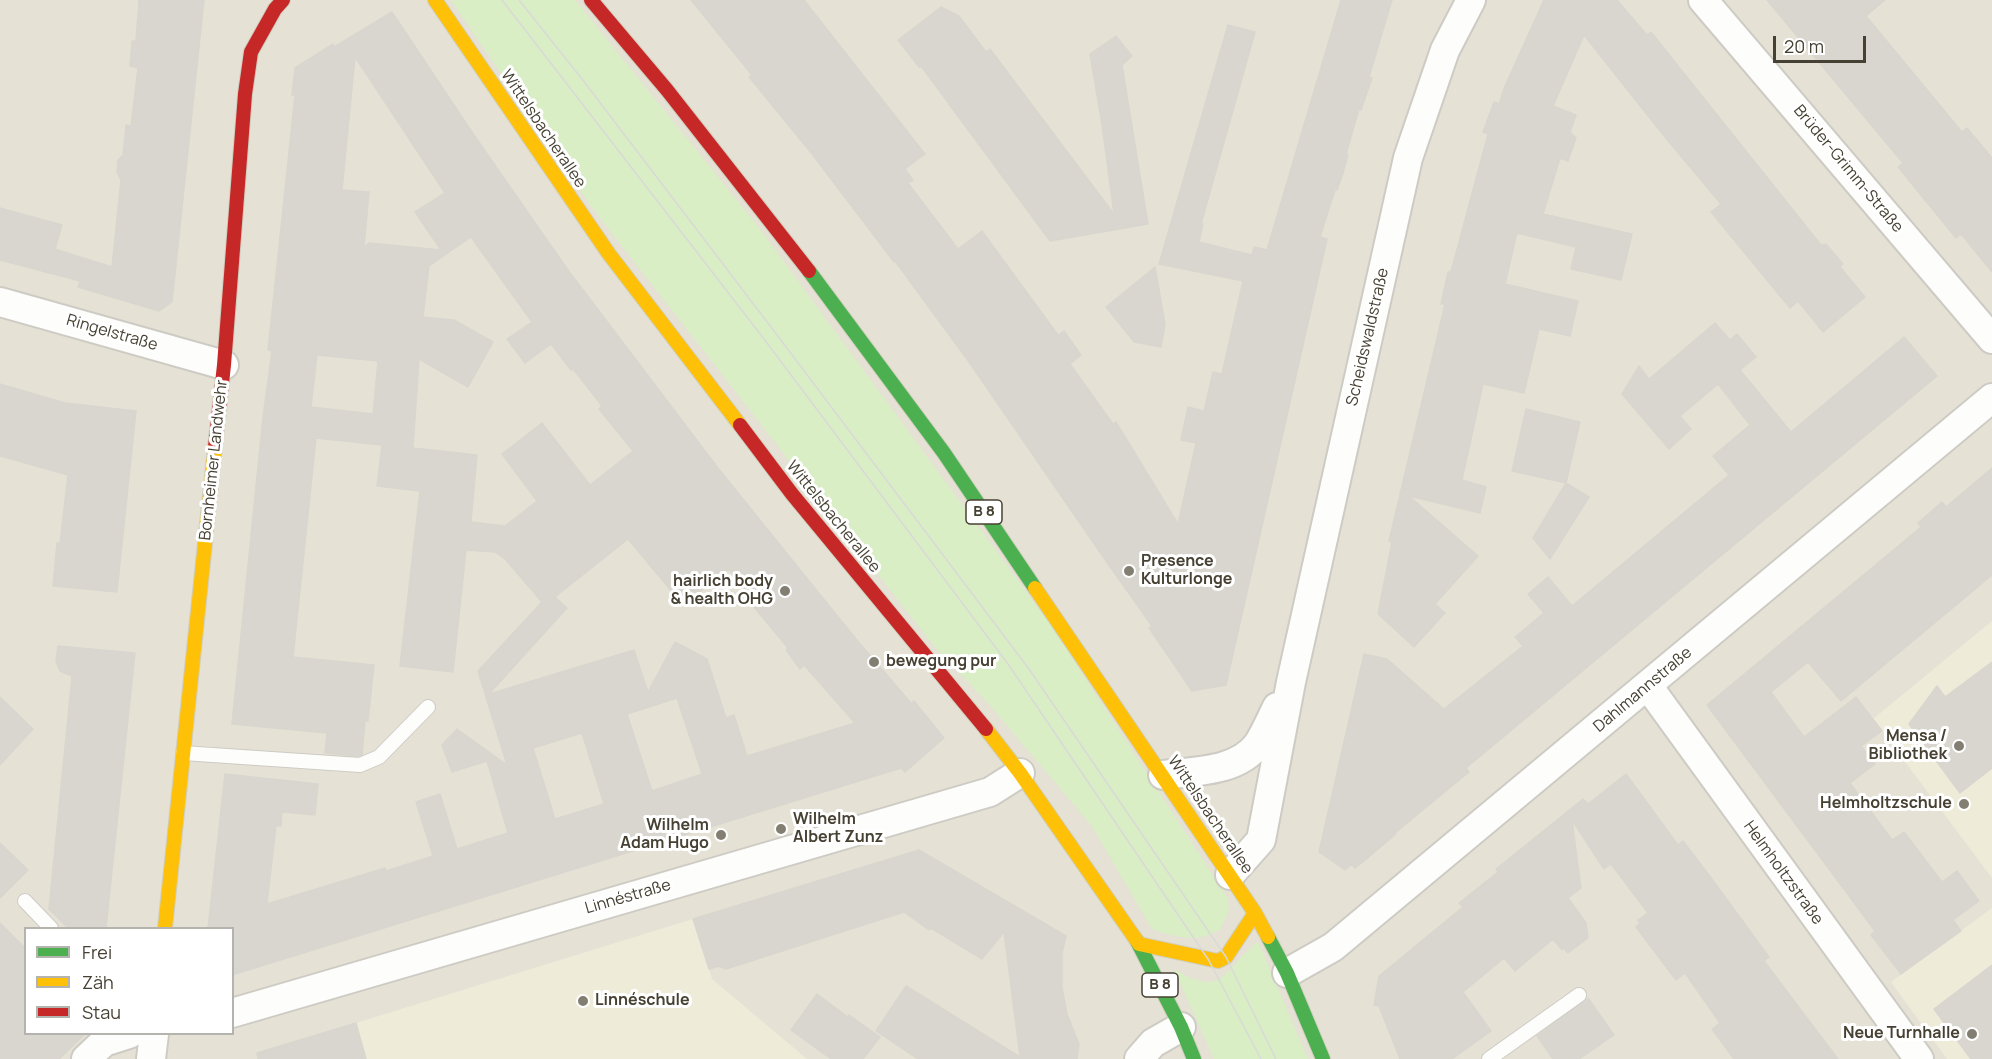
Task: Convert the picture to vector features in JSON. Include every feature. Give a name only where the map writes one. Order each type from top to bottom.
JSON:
[{"type":"main road","name":"Bornheimer Landwehr","points":[[165,927],[224,365],[244,106],[251,52],[275,9],[283,0]]},
{"type":"main road","name":"Wittelsbacherallee","points":[[435,0],[623,273],[792,494],[974,713],[1020,773],[1139,944],[1181,1027],[1194,1059]]},
{"type":"main road","name":"Wittelsbacherallee","points":[[591,0],[667,90],[797,255],[944,453],[1256,913],[1287,973],[1323,1059]]},
{"type":"main road","points":[[1139,944],[1218,961],[1226,957],[1256,913]]},
{"type":"street","name":"Scheidswaldstraße","points":[[1230,875],[1261,840],[1291,682],[1408,158],[1445,50],[1471,0]]},
{"type":"street","name":"Brüder-Grimm-Straße","points":[[1703,0],[1992,339]]},
{"type":"street","name":"Ringelstraße","points":[[0,302],[224,365]]},
{"type":"street","name":"Dahlmannstraße","points":[[1287,973],[1334,947],[1992,398]]},
{"type":"street","name":"Scheidswaldstraße","points":[[1163,775],[1214,769],[1238,761],[1257,746],[1291,682]]},
{"type":"street","name":"Helmholtzstraße","points":[[1648,686],[1919,1059]]},
{"type":"street","name":"Linnéstraße","points":[[234,1012],[990,792],[1020,773]]},
{"type":"street","points":[[1139,1059],[1153,1043],[1181,1027]]},
{"type":"street","points":[[86,1059],[104,1042],[126,1035]]},
{"type":"street","points":[[152,1059],[154,1035]]},
{"type":"lane","points":[[183,753],[360,765],[379,757],[428,707]]},
{"type":"lane","points":[[25,901],[50,927]]},
{"type":"lane","points":[[1489,1059],[1579,995]]},
{"type":"shaded area","points":[[0,0],[1992,0],[1992,1059],[0,1059]]},
{"type":"shaded area","name":"Helmholtzschule","points":[[1992,621],[1992,878],[1873,719]]},
{"type":"shaded area","points":[[1992,908],[1992,1059],[1947,1059],[1891,982]]},
{"type":"shaded area","name":"Linnéschule","points":[[693,919],[712,979],[807,1059],[366,1059],[356,1023]]},
{"type":"green space","points":[[451,0],[575,0],[756,224],[1052,627],[1227,897],[1229,909],[1220,929],[1212,934],[1186,938],[1152,929],[1092,826],[987,702],[934,646],[593,209]]},
{"type":"green space","points":[[1258,942],[1308,1059],[1214,1059],[1174,969],[1203,982],[1213,981],[1229,971]]},
{"type":"building","points":[[139,0],[204,0],[172,302],[159,311],[78,287],[80,281],[0,260],[0,208],[62,225],[55,249],[112,267],[121,180],[117,172],[118,160],[123,155],[126,125],[131,126],[138,68],[130,66],[132,41],[136,41]]},
{"type":"building","points":[[691,0],[804,0],[925,154],[905,169],[913,180],[908,183],[958,249],[982,231],[1058,335],[1064,331],[1081,355],[1070,364],[1113,424],[1116,422],[1178,524],[1196,443],[1181,440],[1188,407],[1204,411],[1213,372],[1222,374],[1243,281],[1159,264],[1228,25],[1255,32],[1201,224],[1203,224],[1199,242],[1252,255],[1254,247],[1267,250],[1341,0],[1392,0],[1369,77],[1372,78],[1361,110],[1359,109],[1343,173],[1320,237],[1327,239],[1226,685],[1192,691],[1149,628],[1152,626],[969,362],[895,261],[749,77],[752,75]]},
{"type":"building","points":[[1544,0],[1617,0],[1647,35],[1651,32],[1821,245],[1826,244],[1843,264],[1840,267],[1865,297],[1823,332],[1798,301],[1790,308],[1711,212],[1721,204],[1584,35],[1553,106],[1576,115],[1570,132],[1576,138],[1568,161],[1560,158],[1543,214],[1632,234],[1621,280],[1571,269],[1576,247],[1517,233],[1505,284],[1578,301],[1570,336],[1539,329],[1524,393],[1483,384],[1462,480],[1486,487],[1480,513],[1409,496],[1478,556],[1435,604],[1445,613],[1414,647],[1378,614],[1392,542],[1389,541],[1445,304],[1441,304],[1448,272],[1451,272],[1488,134],[1483,132],[1494,102],[1499,104]]},
{"type":"building","points":[[1767,0],[1885,0],[1866,16],[1962,132],[1967,128],[1992,158],[1992,272],[1961,234],[1956,238],[1898,167],[1903,163]]},
{"type":"building","points":[[941,7],[959,16],[986,52],[990,49],[1114,214],[1090,54],[1116,36],[1132,56],[1122,65],[1148,224],[1050,241],[921,66],[919,67],[898,40]]},
{"type":"building","points":[[392,12],[568,270],[718,468],[856,639],[911,703],[914,701],[944,738],[905,772],[901,768],[234,974],[234,927],[208,927],[225,774],[318,784],[315,815],[282,812],[281,826],[276,826],[267,904],[385,868],[386,871],[433,856],[416,802],[440,794],[457,849],[508,833],[487,761],[452,772],[442,745],[457,729],[507,765],[478,671],[542,602],[505,559],[495,552],[466,550],[453,672],[400,666],[420,491],[377,486],[382,445],[316,438],[293,657],[374,665],[362,755],[325,753],[327,733],[232,724],[263,417],[272,351],[268,350],[295,95],[292,95],[295,68],[333,44],[334,47]],"holes":[[[355,57],[445,193],[415,212],[441,250],[369,243],[364,247],[369,192],[342,190]],[[471,237],[532,322],[507,339],[525,363],[551,344],[602,406],[599,409],[633,451],[590,485],[542,423],[502,454],[537,501],[505,526],[471,522],[477,455],[413,448],[419,359],[468,387],[493,342],[454,320],[423,317],[429,266]],[[317,355],[378,361],[373,414],[311,407]],[[628,539],[683,605],[729,569],[753,599],[753,606],[788,648],[786,650],[800,669],[804,665],[855,723],[747,756],[734,715],[726,718],[707,659],[675,642],[648,692],[634,650],[489,694],[567,608],[555,597]],[[677,698],[702,774],[652,791],[627,714]],[[582,733],[604,804],[555,819],[533,748]]]},
{"type":"building","points":[[1155,267],[1165,324],[1161,347],[1134,342],[1106,307]]},
{"type":"building","points":[[1715,323],[1730,340],[1737,334],[1756,357],[1740,370],[1791,432],[1904,337],[1937,376],[1466,768],[1469,772],[1355,868],[1352,864],[1345,870],[1319,852],[1364,654],[1387,659],[1444,709],[1523,646],[1515,637],[1544,613],[1528,594],[1548,577],[1572,606],[1729,475],[1713,456],[1750,425],[1718,384],[1680,416],[1691,429],[1669,449],[1622,394],[1639,366],[1649,379]]},
{"type":"building","points":[[0,384],[65,403],[136,411],[117,592],[53,586],[68,475],[0,456]]},
{"type":"building","points":[[1526,409],[1580,422],[1566,483],[1512,471]]},
{"type":"building","points":[[1992,468],[1992,575],[1841,701],[1808,662],[1771,692],[1804,737],[1856,697],[1882,731],[1861,746],[1875,764],[1850,783],[1892,840],[1904,832],[1942,882],[1957,871],[1979,901],[1953,920],[1961,931],[1901,974],[1871,935],[1875,931],[1707,705],[1921,527],[1918,523],[1942,502],[1946,507]]},
{"type":"building","points":[[1566,483],[1589,497],[1550,559],[1533,538]]},
{"type":"building","points":[[58,646],[135,653],[106,927],[67,927],[49,909],[72,676],[60,671],[56,662]]},
{"type":"building","name":"Mensa / Bibliothek","points":[[1992,662],[1992,768],[1960,793],[1909,724],[1937,686],[1945,697]]},
{"type":"building","points":[[0,697],[33,729],[0,765]]},
{"type":"building","points":[[1626,774],[1678,845],[1683,841],[1709,875],[1769,957],[1764,961],[1838,1059],[1734,1059],[1712,1029],[1720,1023],[1685,973],[1676,980],[1636,927],[1640,923],[1638,920],[1648,913],[1611,864],[1604,869],[1572,820],[1581,888],[1568,898],[1586,923],[1588,938],[1568,953],[1564,948],[1562,950],[1553,939],[1515,971],[1504,958],[1463,992],[1491,1031],[1452,1059],[1400,1059],[1379,1006],[1374,1005],[1379,976],[1463,907],[1459,903],[1498,872],[1496,869],[1583,799],[1588,804]]},
{"type":"building","points":[[0,843],[28,870],[0,898]]},
{"type":"building","points":[[919,850],[1066,936],[1062,953],[1062,988],[1067,1014],[1079,1044],[1077,1059],[918,1059],[876,1031],[906,986],[1020,1057],[1004,932],[982,959],[931,928],[929,930],[904,912],[726,969],[719,966],[709,969],[693,919]]},
{"type":"building","points":[[0,923],[24,947],[24,1035],[84,1035],[59,1059],[0,1059]]},
{"type":"building","name":"Neue Turnhalle","points":[[1992,965],[1992,1059],[1971,1059],[1934,1009]]},
{"type":"building","points":[[817,994],[880,1037],[863,1059],[831,1059],[791,1030]]},
{"type":"building","points":[[1588,998],[1614,1035],[1579,1059],[1553,1059],[1537,1036]]},
{"type":"building","points":[[356,1023],[366,1059],[258,1059],[257,1053]]},
{"type":"tram line","points":[[502,0],[764,339],[1008,664],[1208,959],[1261,1059]]},
{"type":"tram line","points":[[519,0],[582,79],[1029,669],[1226,957],[1276,1059]]},
{"type":"traffic: fast","points":[[809,271],[944,453],[1035,588]]},
{"type":"traffic: fast","points":[[1268,937],[1287,973],[1323,1059]]},
{"type":"traffic: fast","points":[[1137,941],[1181,1027],[1194,1059]]},
{"type":"traffic: slow","points":[[435,0],[609,254],[740,425]]},
{"type":"traffic: slow","points":[[165,927],[215,447]]},
{"type":"traffic: slow","points":[[1035,588],[1255,913],[1268,937]]},
{"type":"traffic: slow","points":[[986,729],[1020,773],[1137,941]]},
{"type":"traffic: slow","points":[[1139,944],[1218,961],[1226,957],[1255,913]]},
{"type":"traffic: jam","points":[[215,447],[224,365],[245,94],[251,52],[275,9],[283,0]]},
{"type":"traffic: jam","points":[[591,0],[667,90],[809,271]]},
{"type":"traffic: jam","points":[[740,425],[792,494],[986,729]]},
{"type":"place","name":"Presence Kulturlonge","points":[[1129,571]]},
{"type":"place","name":"hairlich body & health OHG","points":[[785,591]]},
{"type":"place","name":"bewegung pur","points":[[874,662]]},
{"type":"place","name":"Mensa / Bibliothek","points":[[1959,746]]},
{"type":"place","name":"Helmholtzschule","points":[[1964,804]]},
{"type":"place","name":"Wilhelm Albert Zunz","points":[[781,829]]},
{"type":"place","name":"Wilhelm Adam Hugo","points":[[721,835]]},
{"type":"place","name":"Linnéschule","points":[[583,1001]]},
{"type":"place","name":"Neue Turnhalle","points":[[1972,1034]]}]
